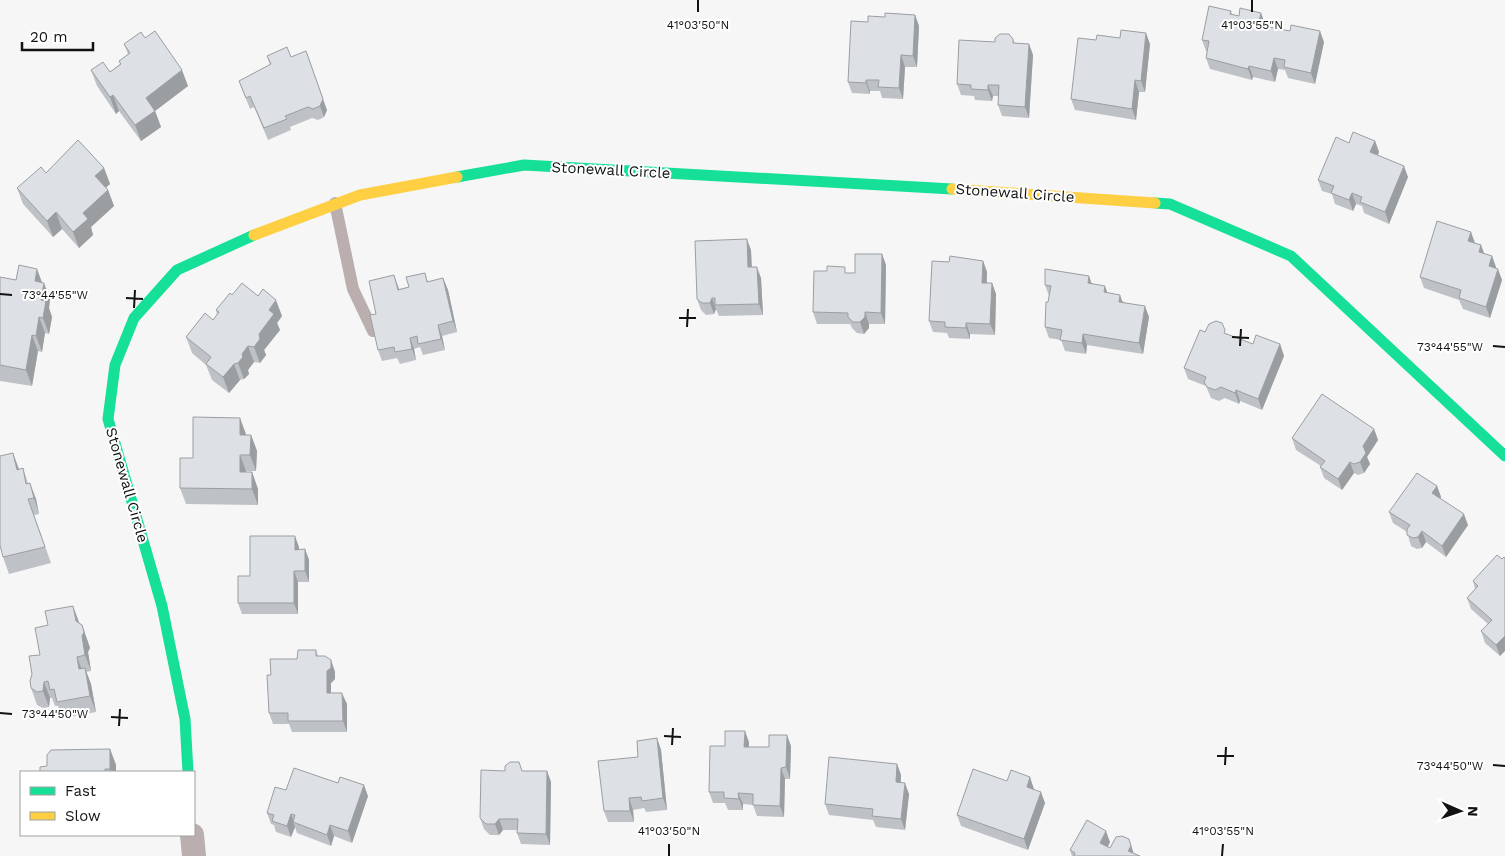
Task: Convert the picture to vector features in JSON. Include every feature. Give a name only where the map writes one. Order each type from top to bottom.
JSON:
[{"type":"street","name":"Stonewall Circle","points":[[188,771],[185,719],[162,606],[108,419],[115,365],[134,318],[177,270],[230,244],[360,195],[524,165],[883,184],[1170,204],[1291,256],[1505,456]]},
{"type":"street","points":[[192,836],[194,856]]},
{"type":"lane","points":[[335,203],[353,289],[373,331]]},
{"type":"building","points":[[1209,6],[1231,11],[1230,14],[1239,16],[1240,8],[1261,13],[1258,25],[1290,31],[1291,25],[1320,31],[1311,73],[1284,67],[1285,60],[1274,58],[1271,71],[1249,66],[1248,69],[1206,58],[1209,41],[1202,40]]},
{"type":"building","points":[[885,13],[915,15],[913,56],[901,55],[899,88],[878,87],[879,80],[866,80],[866,83],[848,82],[851,21],[868,22],[868,16],[885,17]]},
{"type":"building","points":[[1121,30],[1146,33],[1141,81],[1135,80],[1132,109],[1071,99],[1078,38],[1096,40],[1097,35],[1120,38]]},
{"type":"building","points":[[155,31],[182,70],[146,98],[155,111],[135,125],[113,95],[110,97],[91,70],[103,62],[110,72],[121,64],[119,61],[130,53],[124,44],[141,32],[145,38]]},
{"type":"building","points":[[1000,34],[1009,34],[1013,39],[1013,43],[1029,44],[1025,107],[998,105],[999,85],[988,85],[988,90],[971,89],[971,85],[957,84],[959,40],[995,42],[995,38]]},
{"type":"building","points":[[287,47],[291,57],[306,51],[323,99],[320,106],[313,109],[308,107],[285,116],[287,119],[264,128],[250,96],[246,98],[239,81],[271,64],[267,56]]},
{"type":"building","points":[[1353,132],[1375,141],[1370,152],[1404,166],[1385,212],[1360,202],[1362,197],[1352,193],[1349,200],[1331,193],[1334,186],[1318,180],[1336,137],[1349,143]]},
{"type":"building","points":[[78,140],[104,168],[95,176],[108,190],[83,213],[88,219],[73,232],[56,212],[47,221],[17,188],[41,167],[46,173]]},
{"type":"building","points":[[1437,221],[1471,232],[1468,241],[1481,245],[1479,252],[1492,256],[1489,266],[1498,269],[1486,307],[1459,298],[1461,290],[1420,277]]},
{"type":"building","points":[[747,239],[748,267],[757,267],[759,304],[715,305],[715,298],[712,298],[710,303],[702,303],[697,299],[695,241]]},
{"type":"building","points":[[855,254],[882,254],[881,313],[865,312],[865,317],[860,322],[853,322],[848,317],[848,313],[813,312],[814,271],[827,271],[827,266],[845,267],[845,273],[855,273]]},
{"type":"building","points":[[950,256],[983,261],[982,283],[992,283],[990,324],[966,323],[966,328],[945,327],[945,322],[929,321],[932,261],[949,262]]},
{"type":"building","points":[[19,265],[37,269],[35,281],[44,283],[41,300],[46,301],[43,318],[39,317],[36,336],[32,335],[26,370],[0,365],[0,277],[16,280]]},
{"type":"building","points":[[1045,269],[1089,276],[1088,283],[1105,286],[1104,292],[1120,295],[1119,302],[1145,306],[1139,343],[1083,334],[1082,343],[1060,340],[1062,330],[1045,327],[1046,302],[1048,302],[1051,286],[1045,285]]},
{"type":"building","points":[[425,273],[427,282],[443,278],[453,321],[438,325],[441,339],[418,344],[417,336],[410,338],[412,349],[395,352],[394,347],[378,350],[370,315],[376,314],[369,281],[394,275],[398,290],[409,287],[406,277]]},
{"type":"building","points":[[242,283],[258,296],[263,289],[276,300],[269,310],[274,314],[259,334],[260,339],[254,347],[248,346],[242,354],[243,357],[223,377],[206,364],[211,357],[186,337],[205,313],[213,320],[219,312],[216,310],[230,293],[232,295]]},
{"type":"building","points":[[1216,321],[1222,323],[1225,330],[1224,333],[1253,344],[1256,335],[1280,344],[1258,399],[1236,390],[1235,393],[1221,387],[1215,390],[1207,387],[1204,382],[1206,377],[1184,368],[1200,330],[1205,332],[1209,324]]},
{"type":"building","points":[[1322,394],[1374,429],[1363,446],[1366,453],[1360,462],[1354,464],[1350,462],[1338,479],[1320,467],[1325,461],[1292,438]]},
{"type":"building","points":[[193,417],[240,418],[240,435],[251,435],[250,455],[240,455],[240,472],[252,472],[252,489],[180,488],[180,458],[193,458]]},
{"type":"building","points":[[13,453],[17,470],[23,468],[26,484],[30,483],[34,498],[28,499],[45,547],[3,557],[0,545],[0,456]]},
{"type":"building","points":[[1417,473],[1437,486],[1432,493],[1464,514],[1442,546],[1422,531],[1418,537],[1413,538],[1407,535],[1407,529],[1410,525],[1389,512]]},
{"type":"building","points":[[250,536],[295,536],[295,550],[305,549],[305,571],[294,571],[294,603],[238,603],[238,576],[250,576]]},
{"type":"building","points":[[1497,555],[1502,559],[1505,558],[1505,636],[1496,645],[1481,631],[1492,620],[1467,598],[1478,586],[1473,581]]},
{"type":"building","points":[[73,606],[76,621],[82,625],[84,632],[82,636],[85,655],[77,657],[79,669],[85,668],[90,696],[57,702],[54,689],[50,690],[48,681],[44,682],[43,691],[37,692],[31,688],[32,674],[29,656],[40,655],[35,628],[48,625],[45,611]]},
{"type":"building","points":[[298,650],[316,650],[316,656],[325,656],[331,660],[331,668],[327,671],[327,693],[342,693],[343,721],[288,721],[288,713],[269,713],[267,675],[271,675],[270,659],[297,659]]},
{"type":"building","points":[[725,731],[745,731],[744,747],[769,747],[769,735],[787,735],[786,767],[781,768],[780,806],[753,805],[753,794],[738,793],[739,799],[724,798],[724,792],[709,792],[710,746],[725,746]]},
{"type":"building","points":[[657,738],[663,798],[642,801],[641,797],[629,798],[630,811],[604,811],[598,761],[638,757],[637,741]]},
{"type":"building","points":[[110,749],[110,769],[105,769],[105,771],[40,771],[40,767],[47,766],[47,755],[51,750]]},
{"type":"building","points":[[829,757],[897,764],[896,782],[905,783],[901,819],[872,816],[873,809],[825,804]]},
{"type":"building","points":[[510,762],[519,762],[522,771],[547,771],[546,834],[517,833],[518,819],[499,819],[495,824],[486,824],[480,818],[481,770],[505,771],[505,766]]},
{"type":"building","points":[[294,768],[338,783],[340,777],[364,785],[348,831],[330,825],[327,835],[293,822],[295,815],[291,814],[287,826],[272,821],[274,815],[267,813],[275,787],[286,790]]},
{"type":"building","points":[[973,769],[1007,781],[1011,770],[1030,777],[1027,787],[1041,792],[1024,839],[957,815]]},
{"type":"building","points":[[1087,820],[1106,831],[1100,843],[1110,848],[1116,837],[1122,836],[1129,839],[1131,846],[1128,851],[1140,856],[1074,856],[1075,853],[1070,850]]},
{"type":"traffic: fast","points":[[457,177],[524,165],[952,189]]},
{"type":"traffic: fast","points":[[1155,203],[1170,204],[1291,256],[1505,456]]},
{"type":"traffic: fast","points":[[188,771],[185,719],[162,606],[108,419],[115,365],[134,318],[177,270],[254,235]]},
{"type":"traffic: slow","points":[[254,235],[360,195],[457,177]]},
{"type":"traffic: slow","points":[[952,189],[1155,203]]}]
